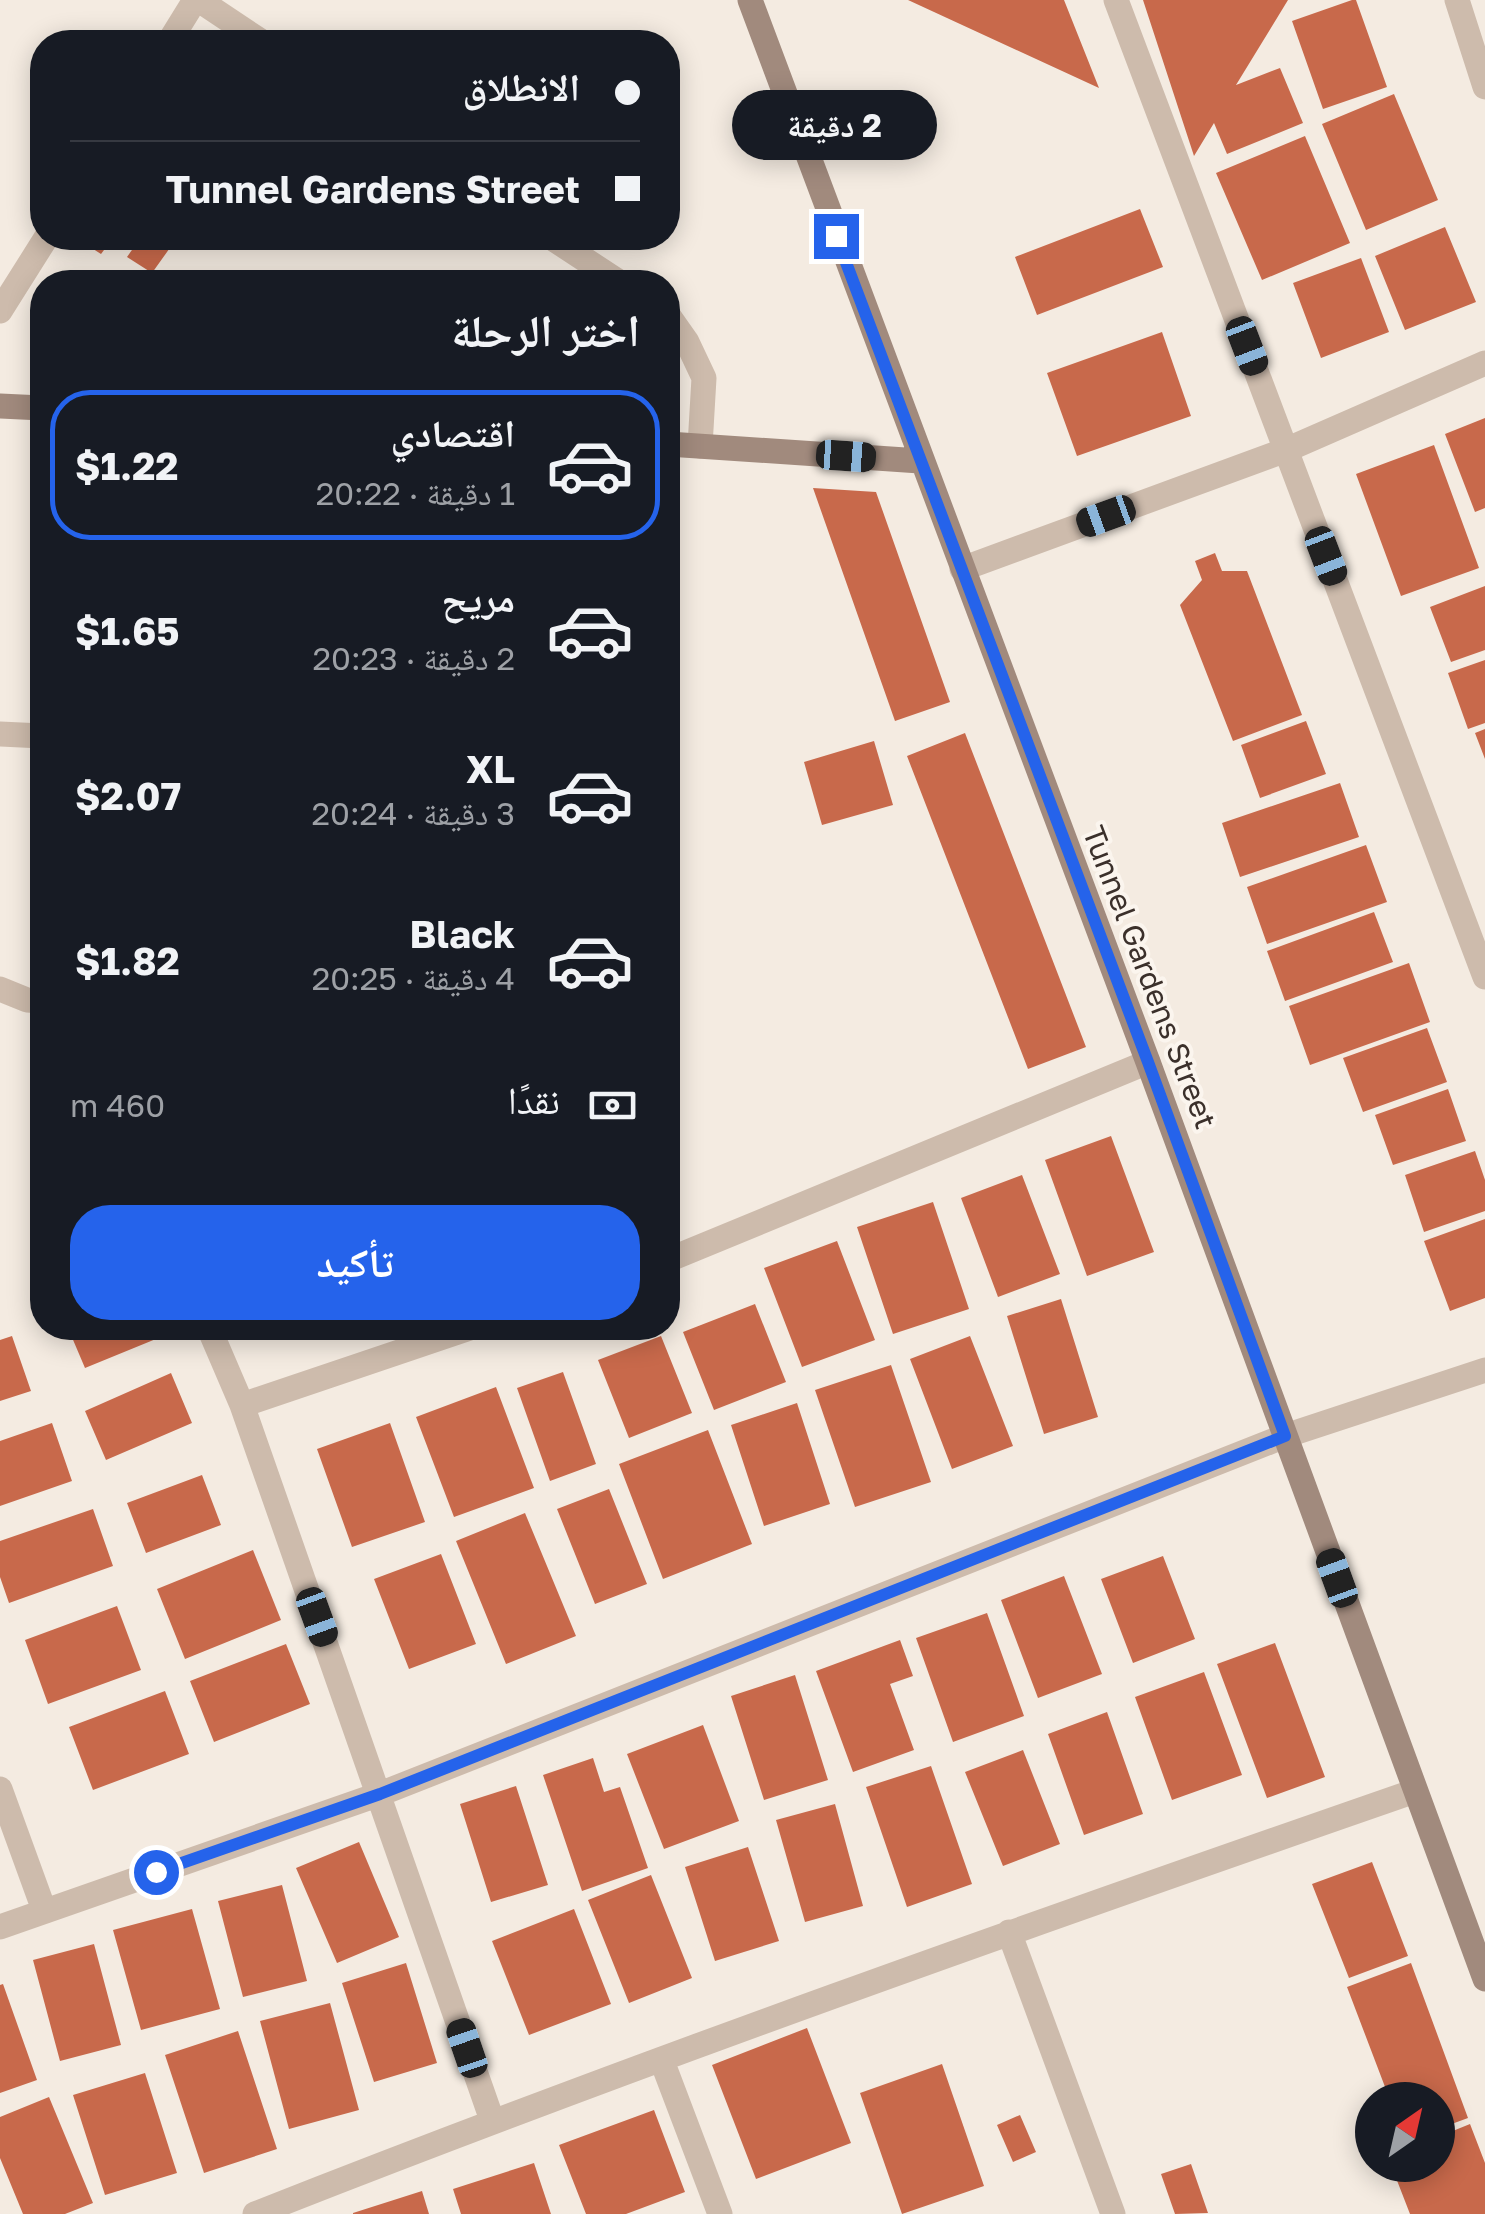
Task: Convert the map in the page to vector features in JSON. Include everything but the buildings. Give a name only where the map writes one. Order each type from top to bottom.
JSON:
[{"type":"main road","name":"Tunnel Gardens Street","points":[[750,0],[1148,1062],[1485,1979]]},
{"type":"main road","points":[[0,406],[30,407]]},
{"type":"main road","points":[[680,445],[920,461]]},
{"type":"street","points":[[177,30],[197,0],[243,30]]},
{"type":"street","points":[[1116,0],[1485,977]]},
{"type":"street","points":[[1456,0],[1485,87]]},
{"type":"street","points":[[0,311],[38,250]]},
{"type":"street","points":[[571,250],[601,270]]},
{"type":"street","points":[[680,332],[704,378],[700,446]]},
{"type":"street","points":[[962,568],[1286,450],[1485,363]]},
{"type":"street","points":[[0,734],[30,735]]},
{"type":"street","points":[[0,989],[30,1002]]},
{"type":"street","points":[[680,1255],[1148,1062]]},
{"type":"street","points":[[214,1340],[242,1405],[492,2120]]},
{"type":"street","points":[[242,1405],[434,1340]]},
{"type":"street","points":[[0,1927],[380,1794],[1285,1436],[1485,1370]]},
{"type":"street","points":[[0,1789],[44,1910]]},
{"type":"street","points":[[255,2214],[492,2120],[1009,1932],[1415,1791]]},
{"type":"street","points":[[1009,1932],[1114,2214]]},
{"type":"street","points":[[662,2061],[720,2214]]},
{"type":"route","points":[[156,1872],[380,1794],[1285,1436],[836,236]]}]
